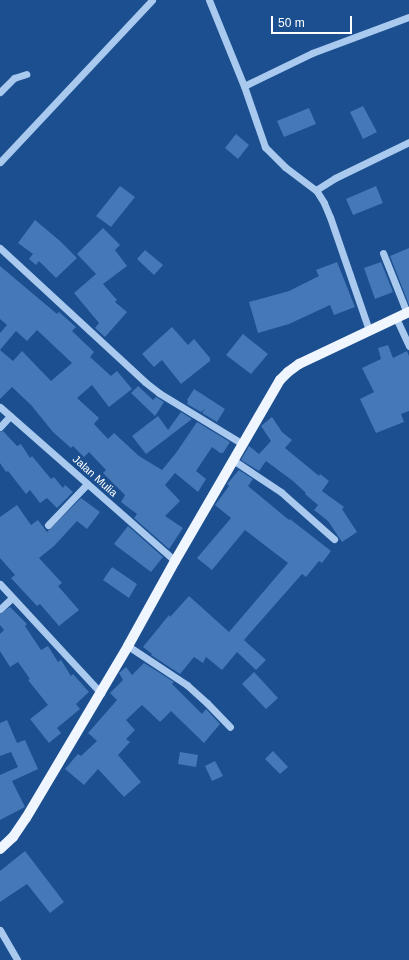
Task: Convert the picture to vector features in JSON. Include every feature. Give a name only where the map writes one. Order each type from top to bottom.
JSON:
[{"type":"main road","points":[[0,849],[14,837],[101,693],[273,390],[288,372],[369,330],[408,312]]},
{"type":"street","points":[[0,162],[152,0]]},
{"type":"street","points":[[209,0],[244,86],[265,146],[285,167],[316,190],[330,217],[369,330]]},
{"type":"street","points":[[244,86],[312,53],[409,17]]},
{"type":"street","points":[[0,92],[14,78],[26,74]]},
{"type":"street","points":[[316,190],[335,178],[409,142]]},
{"type":"street","points":[[0,248],[145,382],[158,392],[243,444]]},
{"type":"street","points":[[383,253],[408,312]]},
{"type":"street","points":[[396,318],[409,346]]},
{"type":"street","name":"Jalan Mulia","points":[[0,407],[175,561]]},
{"type":"street","points":[[0,427],[10,416]]},
{"type":"street","points":[[233,460],[281,492],[334,539]]},
{"type":"street","points":[[48,525],[87,484]]},
{"type":"street","points":[[0,584],[101,693]]},
{"type":"street","points":[[0,609],[12,598]]},
{"type":"street","points":[[128,646],[187,685],[208,703],[230,727]]},
{"type":"street","points":[[0,930],[17,960]]},
{"type":"building","points":[[363,106],[377,132],[363,139],[350,112]]},
{"type":"building","points":[[309,108],[316,124],[284,137],[277,121]]},
{"type":"building","points":[[236,134],[249,145],[238,159],[225,148]]},
{"type":"building","points":[[120,186],[135,197],[111,227],[96,216]]},
{"type":"building","points":[[376,186],[383,203],[353,215],[346,199]]},
{"type":"building","points":[[35,220],[60,241],[77,258],[56,278],[39,261],[36,265],[29,259],[33,254],[18,243]]},
{"type":"building","points":[[103,228],[120,245],[115,250],[127,266],[103,284],[117,300],[115,302],[127,312],[105,337],[95,328],[99,323],[74,293],[96,274],[77,254]]},
{"type":"building","points":[[409,248],[409,305],[390,256]]},
{"type":"building","points":[[145,250],[163,265],[154,275],[137,259]]},
{"type":"building","points":[[337,262],[355,307],[334,315],[330,305],[289,324],[258,333],[249,302],[289,291],[319,276],[316,270]]},
{"type":"building","points":[[381,262],[393,292],[375,299],[364,268]]},
{"type":"building","points":[[0,266],[57,314],[59,312],[76,327],[72,331],[94,352],[90,357],[111,376],[117,371],[132,389],[109,407],[92,385],[77,398],[99,418],[94,424],[108,439],[114,433],[139,456],[162,470],[176,453],[197,422],[230,442],[223,453],[220,453],[212,447],[196,471],[206,479],[198,492],[175,473],[165,485],[180,501],[165,516],[183,528],[169,549],[134,518],[137,514],[121,502],[125,495],[103,473],[106,470],[89,452],[84,457],[73,446],[71,448],[53,432],[31,405],[12,387],[0,399],[0,350],[0,333],[7,325],[0,319]],"holes":[[[37,330],[72,363],[51,381],[22,351],[13,361],[0,350],[16,331],[27,341]]]},
{"type":"building","points":[[172,327],[188,345],[194,339],[210,358],[210,361],[181,384],[162,360],[154,367],[142,354]]},
{"type":"building","points":[[243,334],[268,354],[251,374],[226,355]]},
{"type":"building","points":[[388,345],[393,358],[407,351],[409,356],[409,411],[401,414],[404,422],[376,433],[360,399],[374,392],[362,368],[381,359],[378,348]]},
{"type":"building","points":[[138,386],[153,400],[156,397],[164,402],[155,416],[131,393]]},
{"type":"building","points":[[194,389],[225,409],[217,422],[202,413],[205,409],[201,412],[187,404],[187,400]]},
{"type":"building","points":[[181,412],[192,419],[146,454],[132,436],[158,416],[168,430]]},
{"type":"building","points":[[272,417],[282,432],[292,440],[285,448],[319,476],[320,474],[329,481],[322,491],[344,507],[342,509],[357,532],[342,542],[328,521],[314,510],[318,505],[293,481],[266,461],[259,471],[241,460],[249,446],[259,454],[271,441],[261,426]]},
{"type":"building","points":[[3,431],[17,446],[21,444],[30,458],[32,456],[51,479],[54,477],[63,488],[65,485],[73,492],[57,508],[47,498],[40,503],[30,490],[26,494],[8,471],[6,472],[0,463],[0,432]]},
{"type":"building","points":[[239,470],[253,479],[248,486],[289,520],[290,519],[331,551],[322,563],[319,561],[306,577],[302,574],[244,640],[266,660],[256,670],[237,652],[222,670],[206,657],[203,663],[194,657],[180,674],[151,655],[152,654],[143,647],[169,615],[170,617],[189,596],[229,632],[288,563],[245,530],[212,570],[197,558],[231,518],[215,505],[229,486],[227,484]]},
{"type":"building","points":[[81,498],[100,512],[87,529],[77,521],[54,546],[39,558],[62,583],[58,586],[79,610],[59,626],[40,604],[37,606],[11,578],[15,575],[0,558],[0,517],[17,505],[31,525],[38,520],[47,532]]},
{"type":"building","points":[[128,526],[163,557],[151,572],[114,544]]},
{"type":"building","points":[[112,567],[137,584],[129,598],[103,580]]},
{"type":"building","points":[[10,607],[27,624],[25,626],[41,650],[48,646],[58,662],[61,660],[71,676],[73,674],[89,692],[76,704],[80,709],[57,728],[61,733],[49,743],[30,719],[48,705],[28,680],[30,679],[18,662],[10,667],[0,651],[0,634],[4,630],[0,625],[0,614]]},
{"type":"building","points":[[144,663],[174,682],[172,684],[202,714],[206,709],[220,724],[204,743],[171,711],[160,722],[142,705],[126,720],[135,730],[126,739],[130,742],[118,755],[141,782],[124,797],[98,769],[84,785],[65,769],[78,754],[81,756],[97,741],[88,733],[117,700],[110,693],[123,680],[119,673],[126,667],[132,675]]},
{"type":"building","points":[[254,672],[278,698],[266,709],[242,684]]},
{"type":"building","points":[[7,720],[17,743],[25,740],[38,769],[12,781],[25,807],[0,820],[0,775],[18,767],[11,752],[0,756],[0,723]]},
{"type":"building","points":[[273,751],[288,767],[280,774],[265,759]]},
{"type":"building","points":[[180,752],[198,755],[196,767],[178,764]]},
{"type":"building","points":[[215,761],[223,776],[212,781],[205,766]]},
{"type":"building","points":[[25,851],[64,902],[50,913],[27,884],[0,902],[0,871]]}]
